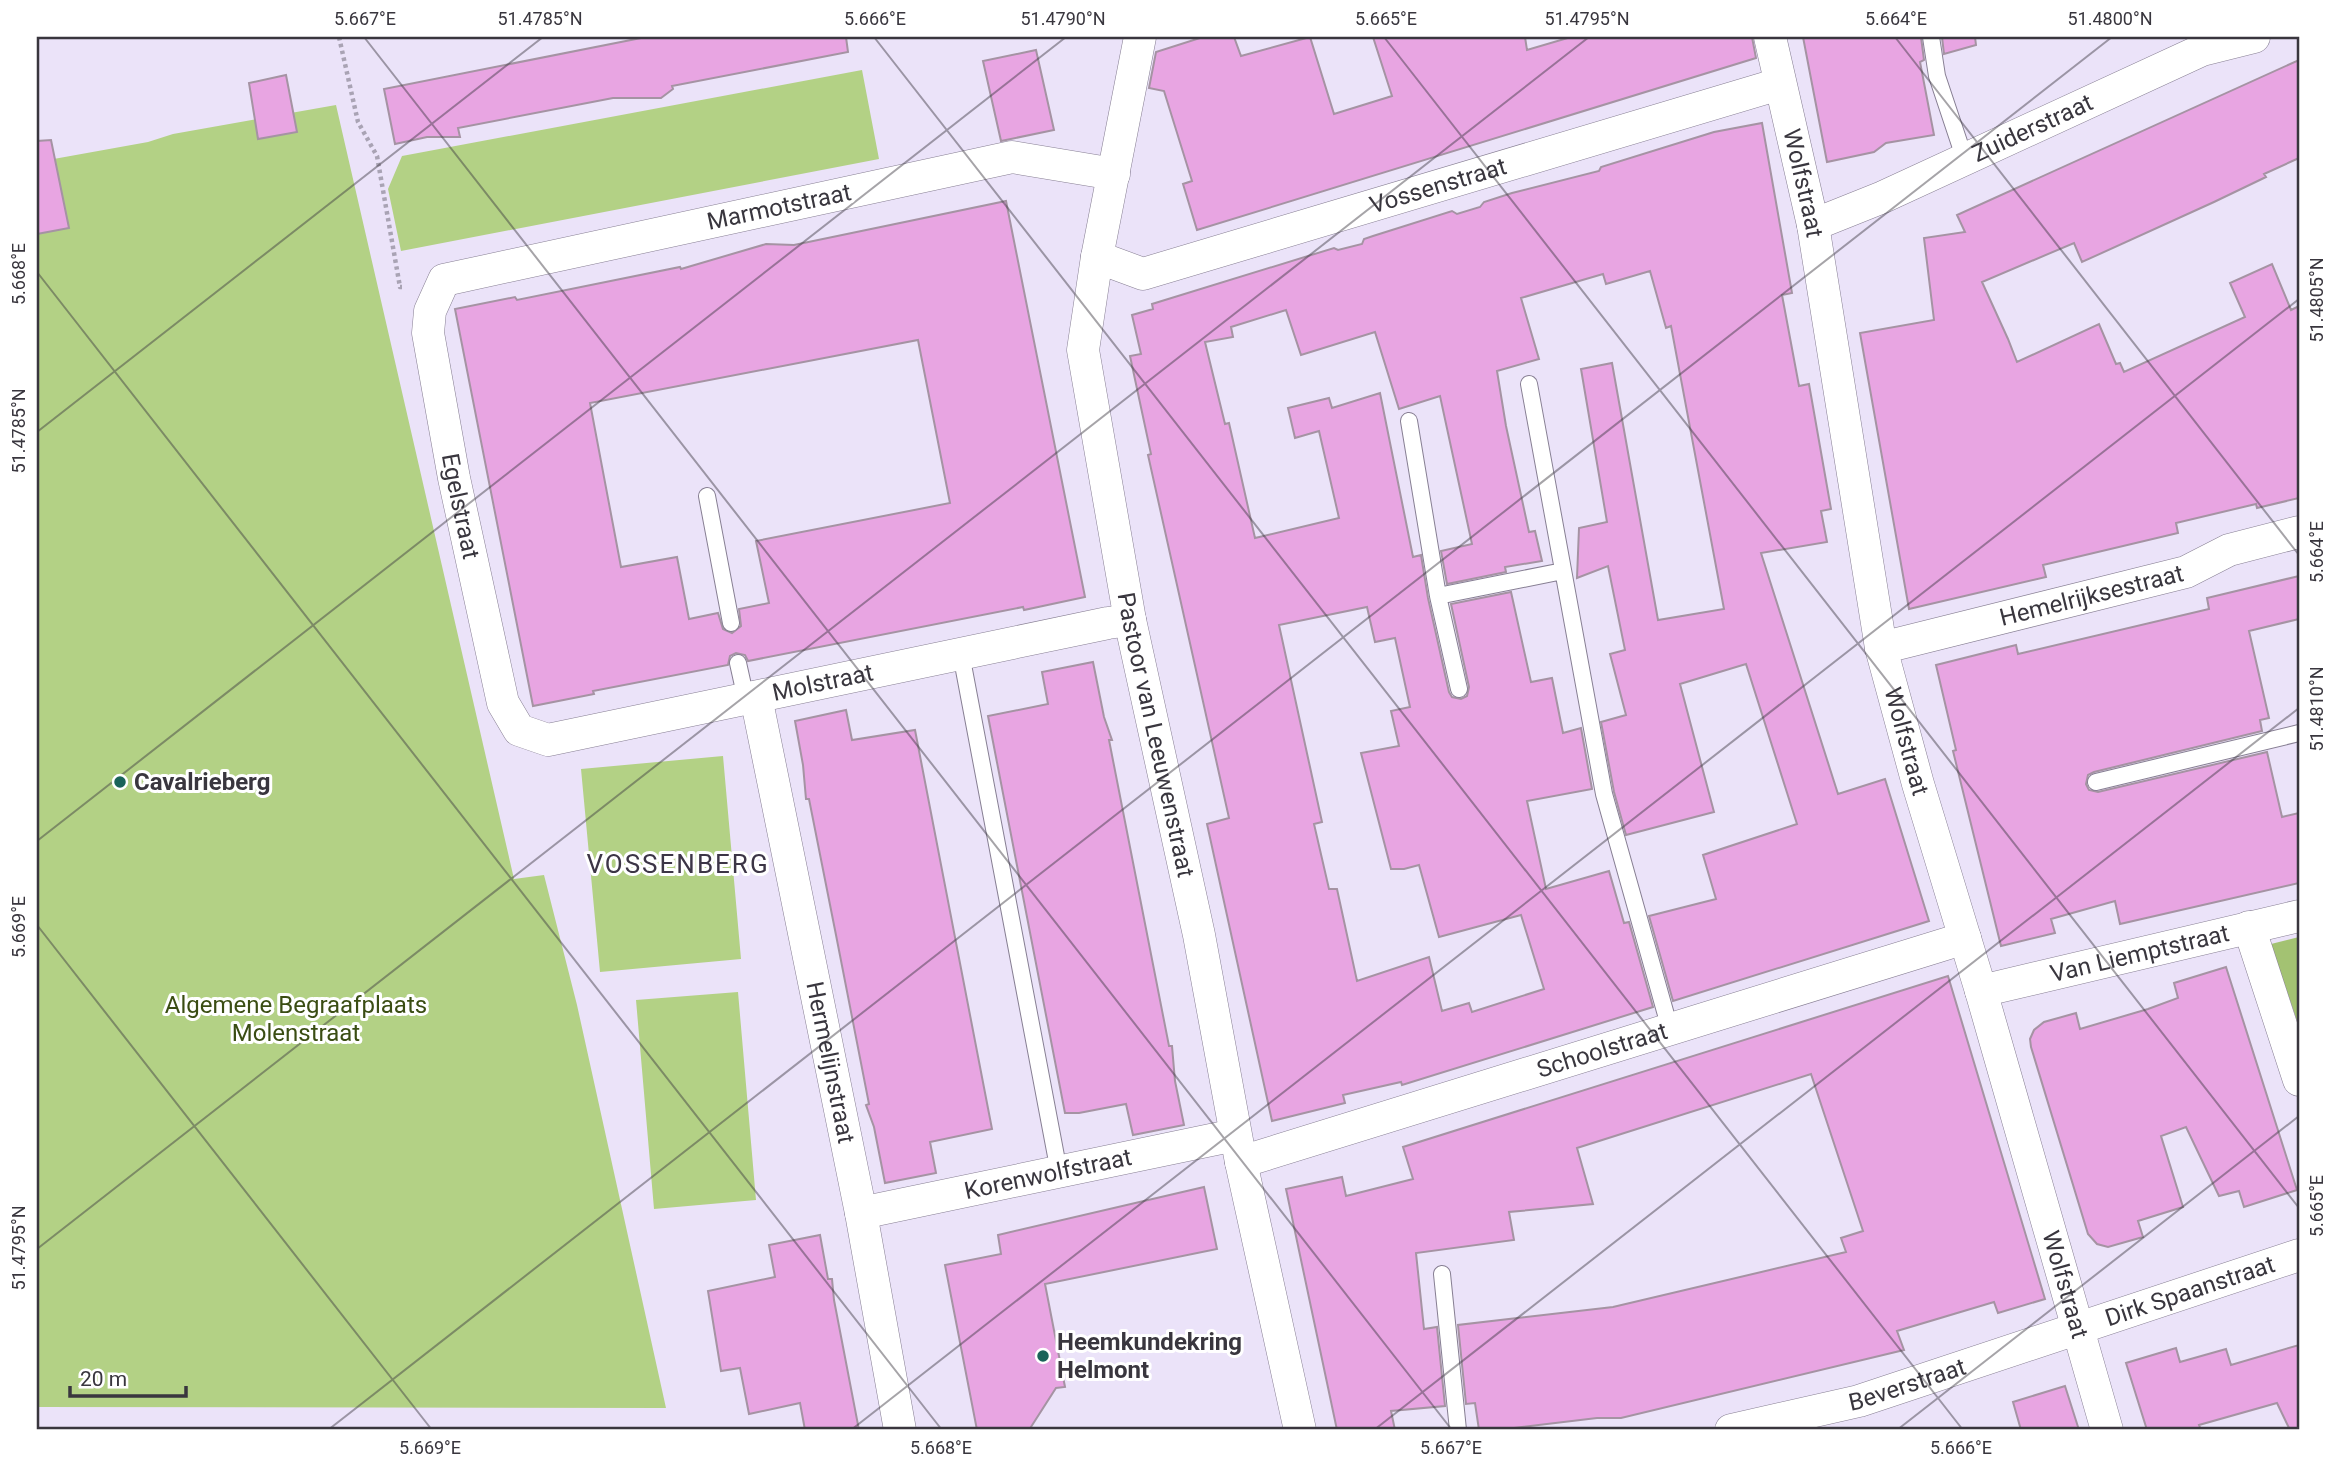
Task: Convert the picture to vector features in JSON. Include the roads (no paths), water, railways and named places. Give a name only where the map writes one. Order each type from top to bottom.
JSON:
[{"type":"street","name":"Pastoor van Leeuwenstraat","points":[[1140,37],[1097,257],[1083,350],[1130,620],[1199,935],[1238,1149],[1300,1430]]},
{"type":"street","name":"Wolfstraat","points":[[1770,37],[1813,225],[1881,648],[1918,784],[1981,991],[2107,1430]]},
{"type":"street","name":"Zuiderstraat","points":[[1813,225],[1883,197],[2202,50],[2253,37]]},
{"type":"street","name":"Vossenstraat","points":[[1097,257],[1143,274],[1779,84]]},
{"type":"street","name":"Marmotstraat","points":[[444,280],[1012,157],[1114,174]]},
{"type":"street","name":"Egelstraat","points":[[444,280],[430,311],[428,333],[454,478],[503,703],[519,730]]},
{"type":"street","name":"Hemelrijksestraat","points":[[1881,648],[2186,572],[2228,550],[2299,532]]},
{"type":"street","name":"Molstraat","points":[[519,730],[548,740],[1130,620]]},
{"type":"street","name":"Hermelijnstraat","points":[[751,698],[861,1213],[900,1430]]},
{"type":"street","name":"Van Liemptstraat","points":[[1981,991],[2299,916]]},
{"type":"street","points":[[2249,927],[2299,1080]]},
{"type":"street","name":"Schoolstraat","points":[[1238,1149],[1670,1029],[1965,938]]},
{"type":"street","name":"Korenwolfstraat","points":[[861,1213],[1059,1172],[1238,1149]]},
{"type":"street","name":"Dirk Spaanstraat","points":[[2079,1330],[2299,1255]]},
{"type":"street","name":"Beverstraat","points":[[1731,1430],[1859,1401],[2079,1330]]},
{"type":"lane","points":[[1931,37],[1937,76],[1965,160]]},
{"type":"lane","points":[[1529,384],[1604,793],[1670,1029]]},
{"type":"lane","points":[[1409,421],[1438,596],[1459,689]]},
{"type":"lane","points":[[707,496],[731,623]]},
{"type":"lane","points":[[1438,596],[1563,571]]},
{"type":"lane","points":[[961,654],[1059,1172]]},
{"type":"lane","points":[[738,663],[751,698]]},
{"type":"lane","points":[[2096,782],[2299,733]]},
{"type":"lane","points":[[1441,1274],[1458,1430]]},
{"type":"place","name":"Cavalrieberg","points":[[120,782]]},
{"type":"place","name":"Heemkundekring Helmont","points":[[1043,1356]]},
{"type":"district","name":"VOSSENBERG","points":[[678,864]]},
{"type":"park label","name":"Algemene Begraafplaats Molenstraat","points":[[296,1019]]}]
